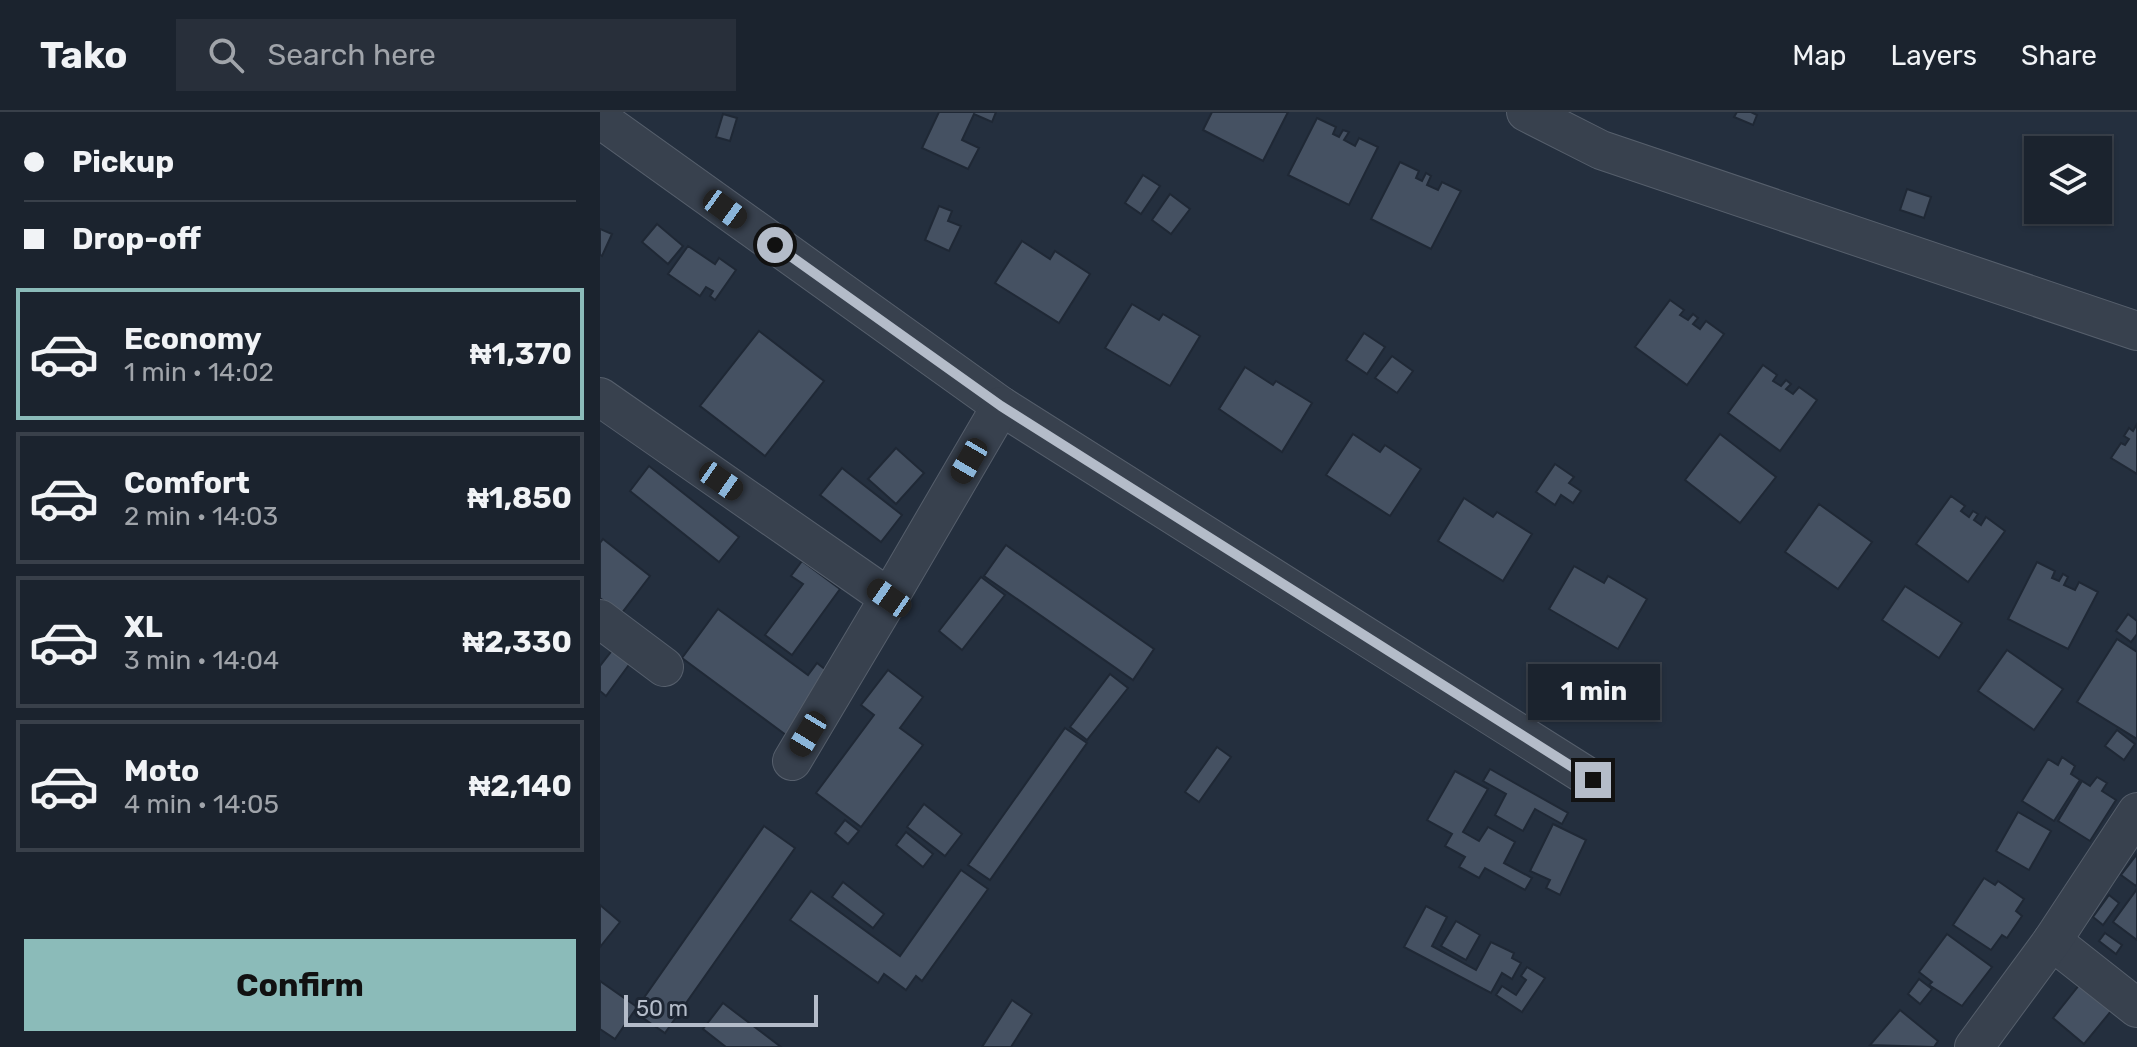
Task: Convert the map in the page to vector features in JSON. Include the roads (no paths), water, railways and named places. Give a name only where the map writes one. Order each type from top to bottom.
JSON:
[{"type":"street","points":[[1526,112],[1601,150],[2137,331]]},
{"type":"street","points":[[600,119],[1001,406],[1593,780]]},
{"type":"street","points":[[600,397],[889,598]]},
{"type":"street","points":[[792,761],[1001,406]]},
{"type":"street","points":[[600,619],[664,667]]},
{"type":"street","points":[[1974,1047],[2052,941],[2137,812]]},
{"type":"street","points":[[2052,941],[2137,1008]]}]
